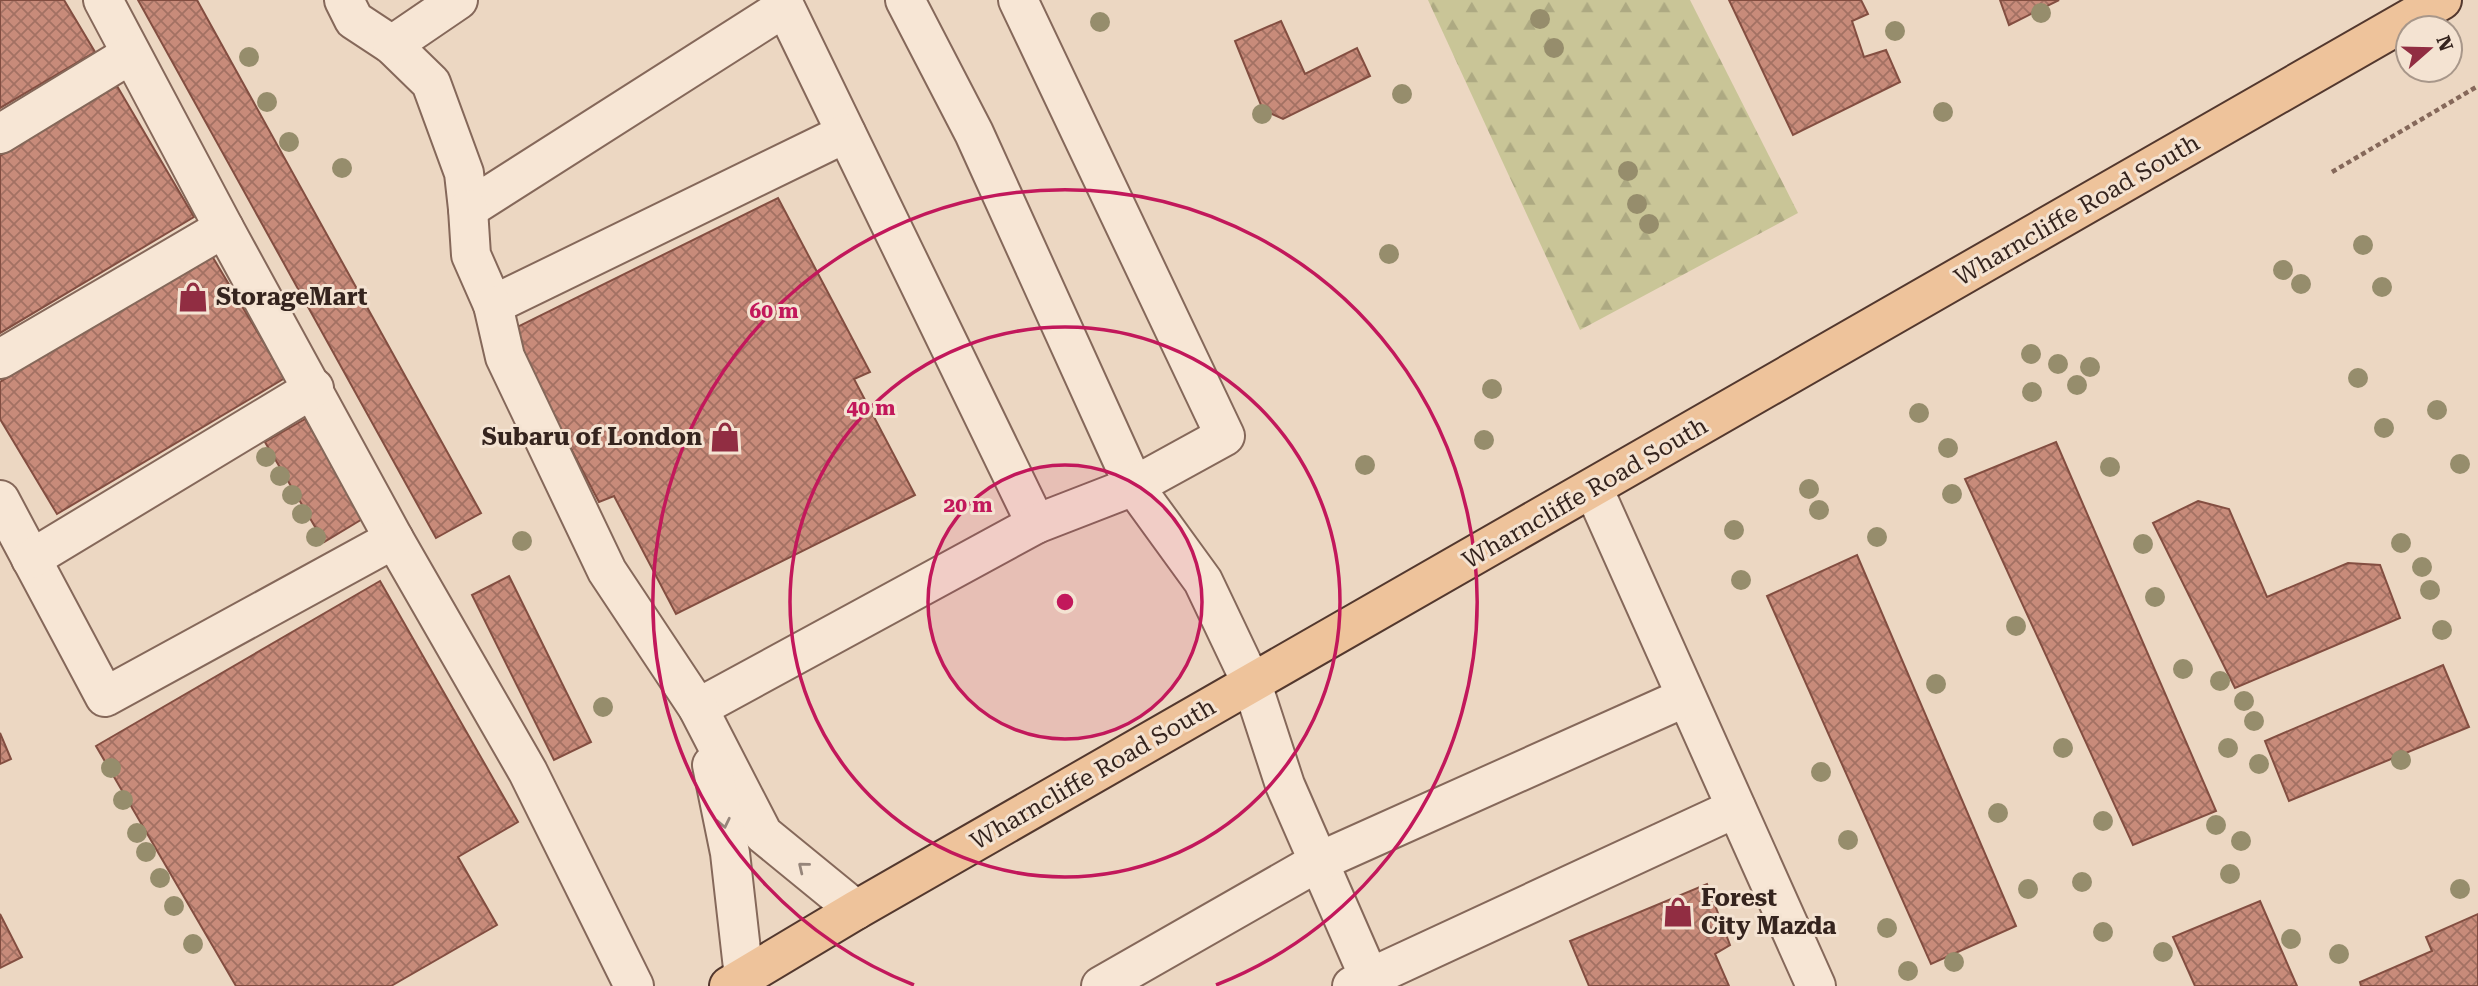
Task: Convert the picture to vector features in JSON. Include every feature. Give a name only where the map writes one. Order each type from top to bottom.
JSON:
[{"type":"main road","name":"Wharncliffe Road South","points":[[737,982],[856,910],[2442,0]]},
{"type":"lane","points":[[103,0],[224,229],[314,388],[394,539],[528,772],[634,986]]},
{"type":"lane","points":[[344,0],[354,20],[391,44],[431,83],[464,173],[471,255],[494,304],[505,357],[607,571],[698,708],[763,834],[856,910]]},
{"type":"lane","points":[[391,44],[458,0]]},
{"type":"lane","points":[[905,0],[974,133],[1134,486],[1203,581],[1252,684],[1285,785],[1365,983],[1737,808]]},
{"type":"lane","points":[[698,708],[1036,524],[1134,486],[1225,436],[1018,0]]},
{"type":"lane","points":[[468,209],[785,7],[1036,524]]},
{"type":"lane","points":[[0,134],[131,54]]},
{"type":"lane","points":[[494,304],[846,133]]},
{"type":"lane","points":[[0,359],[224,229]]},
{"type":"lane","points":[[32,559],[314,388]]},
{"type":"lane","points":[[1593,488],[1816,986]]},
{"type":"lane","points":[[0,500],[105,697],[394,539]]},
{"type":"lane","points":[[1101,986],[1318,862],[1686,697]]},
{"type":"lane","points":[[698,708],[730,853],[737,982]]},
{"type":"path","points":[[2332,172],[2478,86]]},
{"type":"green space","points":[[1428,0],[1690,0],[1798,213],[1580,330]]},
{"type":"building","points":[[0,0],[64,0],[95,52],[0,108]]},
{"type":"building","points":[[138,0],[197,0],[481,513],[436,538]]},
{"type":"building","points":[[1729,0],[1861,0],[1868,14],[1852,21],[1864,57],[1886,50],[1900,82],[1793,135]]},
{"type":"building","points":[[2000,0],[2059,0],[2009,25]]},
{"type":"building","points":[[1281,21],[1305,74],[1357,48],[1370,76],[1283,119],[1263,110],[1235,41]]},
{"type":"building","points":[[117,86],[194,217],[0,333],[0,156]]},
{"type":"building","name":"Subaru of London","points":[[778,198],[870,372],[854,379],[915,495],[676,614],[614,496],[599,502],[509,331]]},
{"type":"building","points":[[212,256],[285,378],[57,514],[0,419],[0,382]]},
{"type":"building","points":[[305,419],[364,518],[324,542],[265,442]]},
{"type":"building","points":[[2056,442],[2216,811],[2133,845],[1965,479]]},
{"type":"building","points":[[2198,501],[2229,509],[2267,597],[2348,563],[2380,565],[2400,618],[2235,688],[2153,523]]},
{"type":"building","points":[[1857,555],[2016,926],[1931,964],[1767,596]]},
{"type":"building","points":[[509,576],[591,742],[554,760],[472,595]]},
{"type":"building","points":[[380,581],[518,822],[458,857],[497,925],[391,986],[236,986],[96,746]]},
{"type":"building","points":[[2443,665],[2469,727],[2289,801],[2265,741]]},
{"type":"building","points":[[0,733],[11,759],[0,764]]},
{"type":"building","name":"Forest City Mazda","points":[[1707,884],[1730,945],[1715,954],[1729,986],[1589,986],[1570,941]]},
{"type":"building","points":[[2260,901],[2297,986],[2195,986],[2173,937]]},
{"type":"building","points":[[0,914],[22,957],[0,968]]},
{"type":"building","points":[[2478,914],[2478,986],[2361,986],[2360,982],[2432,951],[2426,937]]},
{"type":"place","name":"StorageMart","points":[[193,297]]},
{"type":"place","name":"Subaru of London","points":[[725,437]]},
{"type":"place","name":"Forest City Mazda","points":[[1678,912]]}]
